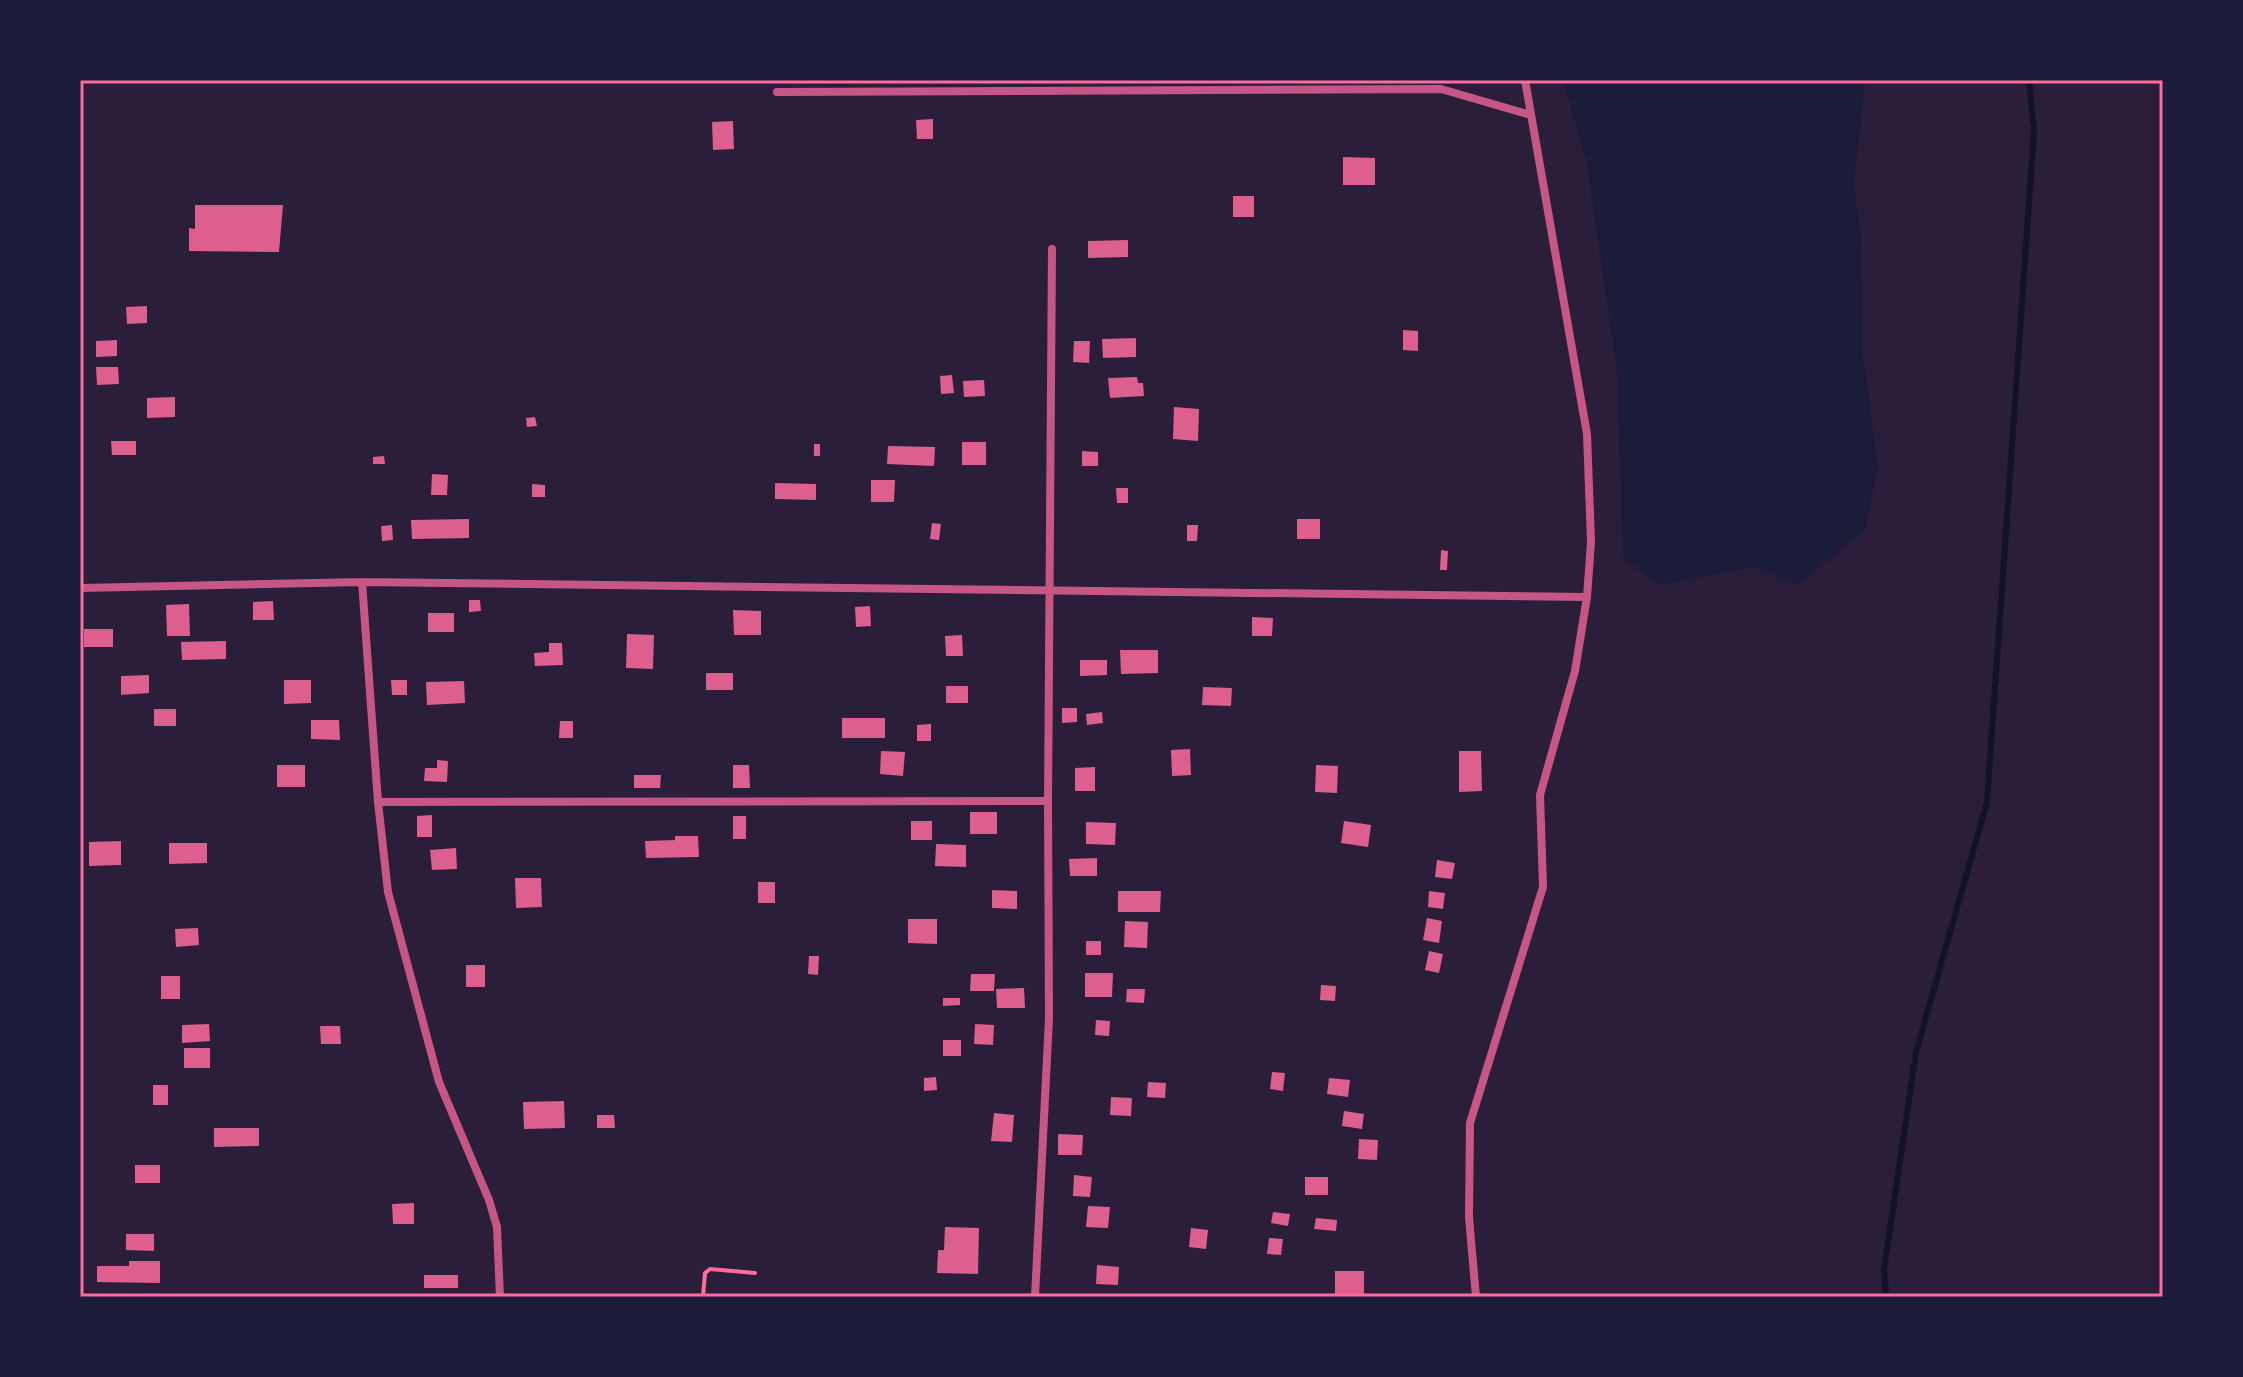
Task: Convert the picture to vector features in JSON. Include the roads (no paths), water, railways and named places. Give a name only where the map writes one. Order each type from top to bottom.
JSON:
[{"type":"street","points":[[1476,1297],[1469,1217],[1470,1123],[1543,887],[1540,795],[1575,671],[1587,597],[1591,542],[1587,434],[1525,80]]},
{"type":"street","points":[[777,92],[1441,89],[1531,115]]},
{"type":"street","points":[[1035,1297],[1049,1018],[1052,249]]},
{"type":"street","points":[[80,588],[362,582],[1587,597]]},
{"type":"street","points":[[362,582],[378,802],[388,892],[439,1082],[489,1200],[497,1227],[500,1297]]},
{"type":"street","points":[[378,802],[1048,801]]},
{"type":"waterway","points":[[1886,1297],[1884,1270],[1916,1052],[1987,802],[2034,131],[2029,80]]}]
